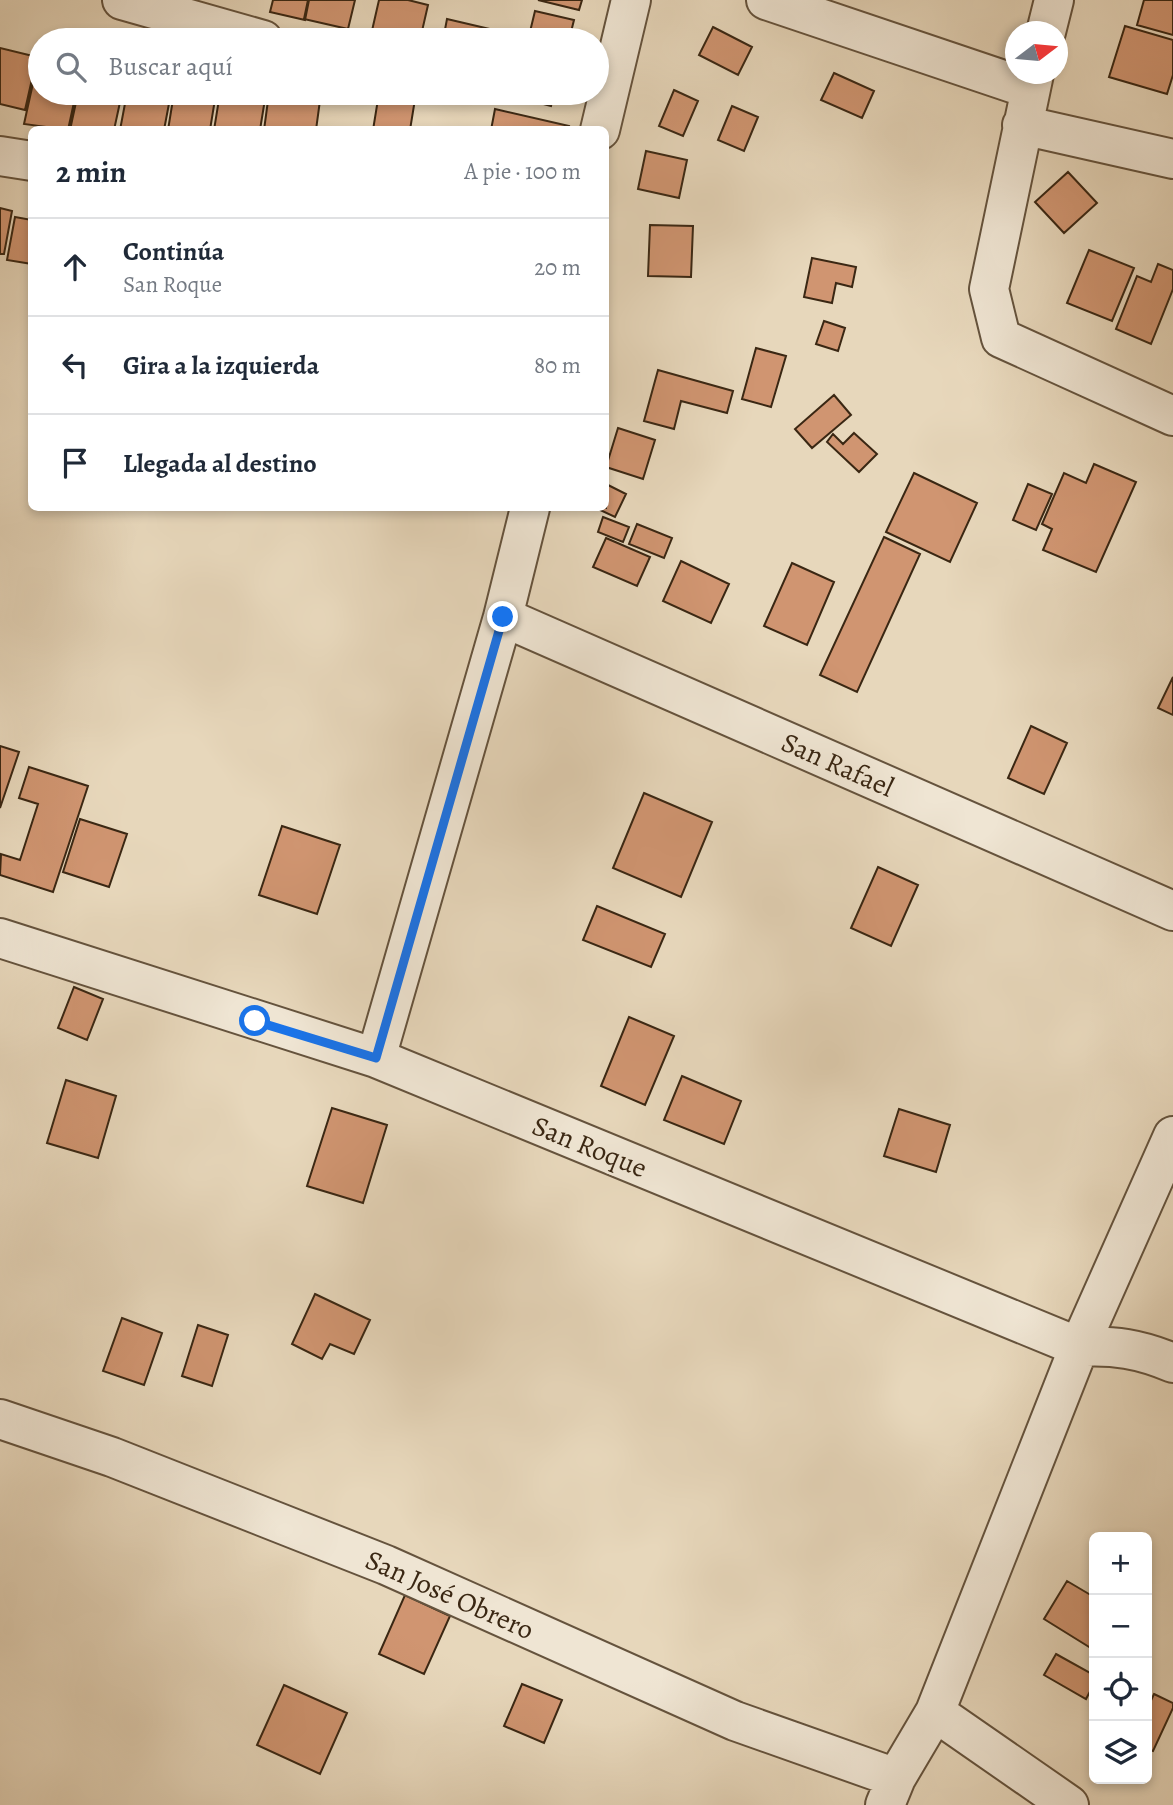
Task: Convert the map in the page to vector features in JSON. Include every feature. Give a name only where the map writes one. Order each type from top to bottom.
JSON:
[{"type":"street","points":[[122,0],[221,28]]},
{"type":"street","points":[[609,92],[631,0]]},
{"type":"street","points":[[766,0],[1029,96],[1173,159]]},
{"type":"street","points":[[1048,21],[1054,0]]},
{"type":"street","points":[[1029,96],[989,289],[1001,338],[1173,416]]},
{"type":"street","points":[[601,126],[606,105]]},
{"type":"street","points":[[0,156],[28,160]]},
{"type":"street","points":[[376,1058],[503,617],[529,511]]},
{"type":"street","name":"San Rafael","points":[[503,617],[1173,911]]},
{"type":"street","name":"San Roque","points":[[0,938],[376,1058],[1079,1347],[1115,1345],[1145,1351],[1173,1363]]},
{"type":"street","points":[[890,1792],[935,1712],[1079,1347],[1173,1136]]},
{"type":"street","name":"San José Obrero","points":[[0,1419],[111,1457],[386,1564],[890,1792]]},
{"type":"street","points":[[935,1712],[1069,1805]]},
{"type":"building","points":[[273,0],[309,0],[305,20],[270,12]]},
{"type":"building","points":[[308,0],[355,0],[348,28],[304,19]]},
{"type":"building","points":[[379,0],[408,0],[428,5],[423,28],[373,28]]},
{"type":"building","points":[[538,0],[582,0],[579,10]]},
{"type":"building","points":[[1144,0],[1173,0],[1173,35],[1137,25]]},
{"type":"building","points":[[535,11],[574,20],[572,28],[531,28]]},
{"type":"building","points":[[447,19],[485,28],[445,28]]},
{"type":"building","points":[[1125,26],[1173,40],[1173,75],[1167,94],[1109,77]]},
{"type":"building","points":[[713,27],[752,47],[738,75],[699,55]]},
{"type":"building","points":[[0,48],[28,55],[28,97],[25,110],[0,104]]},
{"type":"building","points":[[834,73],[874,91],[862,118],[821,100]]},
{"type":"building","points":[[674,90],[698,101],[683,136],[659,126]]},
{"type":"building","points":[[28,105],[73,105],[69,126],[24,124]]},
{"type":"building","points":[[75,105],[119,105],[115,126],[71,126]]},
{"type":"building","points":[[125,105],[169,105],[165,126],[121,126]]},
{"type":"building","points":[[172,105],[214,105],[211,126],[169,126]]},
{"type":"building","points":[[218,105],[264,105],[261,126],[215,126]]},
{"type":"building","points":[[267,105],[319,105],[317,126],[265,126]]},
{"type":"building","points":[[377,105],[414,105],[411,126],[374,126]]},
{"type":"building","points":[[732,106],[758,117],[744,151],[718,140]]},
{"type":"building","points":[[495,109],[569,126],[492,126]]},
{"type":"building","points":[[646,151],[687,160],[679,198],[638,189]]},
{"type":"building","points":[[1068,172],[1097,203],[1064,233],[1035,202]]},
{"type":"building","points":[[0,208],[12,211],[4,254],[0,254]]},
{"type":"building","points":[[15,217],[28,219],[28,263],[7,260]]},
{"type":"building","points":[[650,225],[693,226],[691,277],[648,276]]},
{"type":"building","points":[[1089,250],[1134,268],[1112,321],[1067,303]]},
{"type":"building","points":[[812,258],[856,267],[852,287],[836,283],[832,303],[804,297]]},
{"type":"building","points":[[1158,264],[1173,270],[1173,289],[1151,344],[1116,329],[1137,276],[1151,282]]},
{"type":"building","points":[[824,321],[845,328],[838,351],[816,344]]},
{"type":"building","points":[[756,348],[786,356],[771,407],[742,399]]},
{"type":"building","points":[[658,370],[733,391],[727,413],[681,401],[674,429],[644,421]]},
{"type":"building","points":[[834,395],[851,415],[812,448],[795,429]]},
{"type":"building","points":[[618,428],[655,440],[643,479],[609,468],[609,457]]},
{"type":"building","points":[[854,433],[877,454],[859,472],[827,442],[833,434],[843,444]]},
{"type":"building","points":[[1094,464],[1136,482],[1096,572],[1043,550],[1052,529],[1042,524],[1064,473],[1086,483]]},
{"type":"building","points":[[914,473],[977,503],[950,562],[886,532]]},
{"type":"building","points":[[1028,484],[1052,494],[1036,530],[1013,520]]},
{"type":"building","points":[[609,486],[626,494],[615,517],[602,511],[609,511]]},
{"type":"building","points":[[603,517],[629,527],[623,542],[598,532]]},
{"type":"building","points":[[637,524],[672,538],[664,558],[629,544]]},
{"type":"building","points":[[884,537],[920,554],[857,692],[820,675]]},
{"type":"building","points":[[606,538],[650,557],[637,586],[593,567]]},
{"type":"building","points":[[681,561],[729,584],[711,623],[663,601]]},
{"type":"building","points":[[792,563],[834,582],[807,645],[764,626]]},
{"type":"building","points":[[1173,677],[1173,715],[1158,708]]},
{"type":"building","points":[[1031,726],[1067,743],[1044,794],[1008,778]]},
{"type":"building","points":[[0,746],[19,752],[0,808]]},
{"type":"building","points":[[29,767],[88,786],[53,892],[0,875],[1,854],[20,860],[38,804],[19,798]]},
{"type":"building","points":[[644,793],[712,822],[681,897],[613,868]]},
{"type":"building","points":[[80,819],[127,834],[109,887],[63,872]]},
{"type":"building","points":[[282,826],[340,845],[317,914],[259,895]]},
{"type":"building","points":[[878,867],[918,885],[891,946],[851,928]]},
{"type":"building","points":[[597,906],[665,934],[651,967],[583,940]]},
{"type":"building","points":[[74,987],[103,999],[87,1040],[58,1028]]},
{"type":"building","points":[[629,1017],[674,1036],[645,1105],[601,1086]]},
{"type":"building","points":[[682,1076],[741,1101],[724,1144],[664,1120]]},
{"type":"building","points":[[66,1080],[116,1096],[98,1158],[47,1143]]},
{"type":"building","points":[[332,1108],[387,1125],[363,1203],[307,1186]]},
{"type":"building","points":[[899,1109],[950,1125],[936,1172],[884,1156]]},
{"type":"building","points":[[315,1294],[370,1320],[354,1354],[330,1344],[322,1359],[292,1344]]},
{"type":"building","points":[[122,1318],[162,1333],[144,1385],[103,1371]]},
{"type":"building","points":[[198,1325],[228,1335],[212,1386],[182,1376]]},
{"type":"building","points":[[1067,1581],[1089,1594],[1089,1647],[1044,1619]]},
{"type":"building","points":[[405,1595],[450,1616],[424,1674],[379,1654]]},
{"type":"building","points":[[1056,1654],[1089,1672],[1089,1693],[1086,1699],[1044,1675]]},
{"type":"building","points":[[522,1684],[562,1700],[544,1743],[504,1726]]},
{"type":"building","points":[[284,1685],[347,1713],[320,1774],[257,1745]]},
{"type":"building","points":[[1154,1694],[1173,1703],[1153,1751],[1152,1751]]},
{"type":"route","points":[[255,1021],[376,1058],[503,617]]}]
